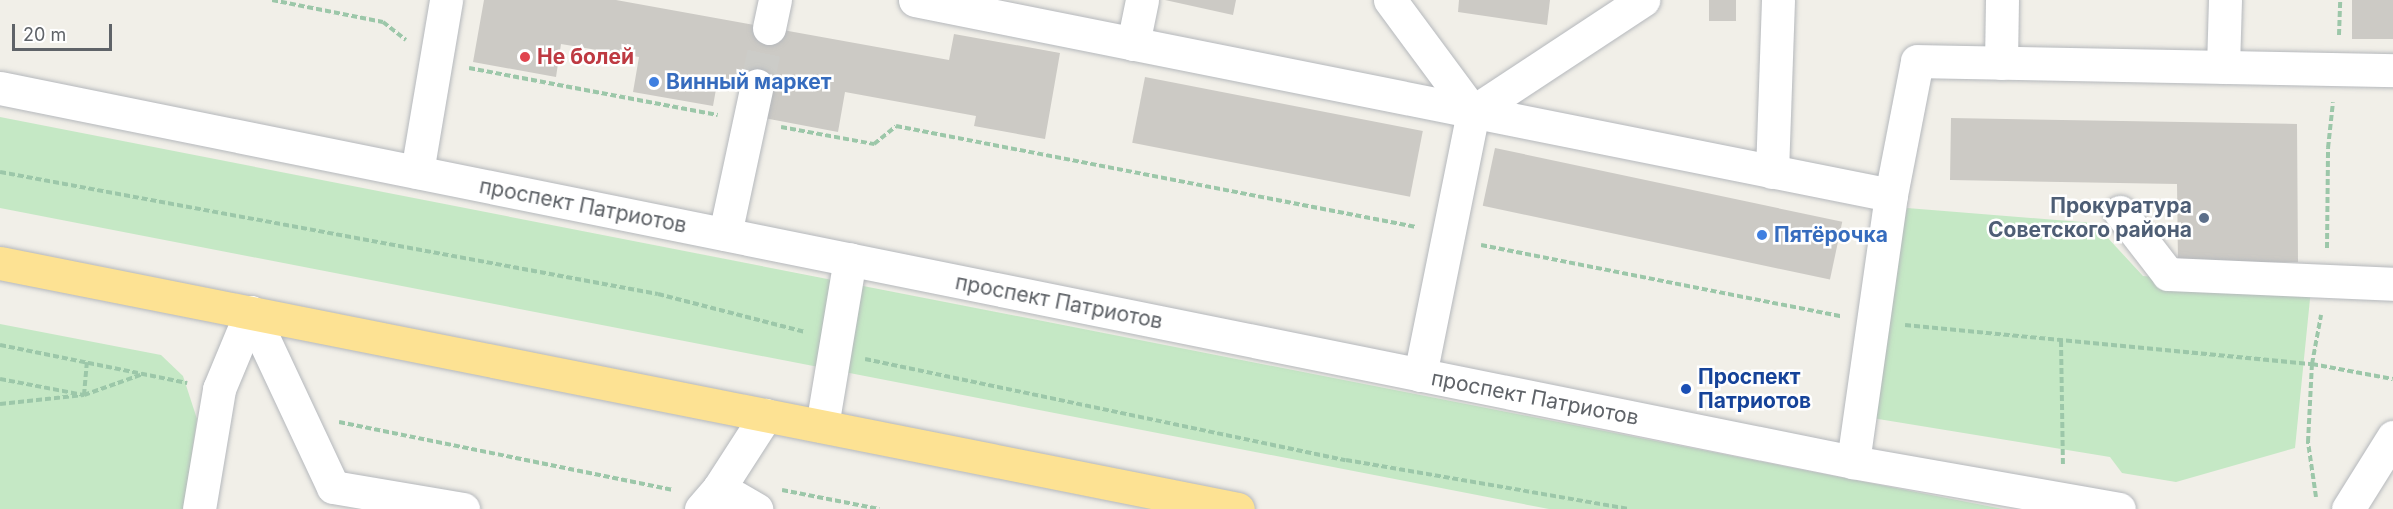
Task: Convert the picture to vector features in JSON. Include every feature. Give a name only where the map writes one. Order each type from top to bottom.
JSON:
[{"type":"highway","points":[[0,263],[1238,509]]},
{"type":"street","points":[[417,172],[446,0]]},
{"type":"street","points":[[1134,44],[1142,0]]},
{"type":"street","points":[[1390,0],[1473,112]]},
{"type":"street","points":[[1420,375],[1473,112],[1643,0]]},
{"type":"street","points":[[1772,172],[1778,0]]},
{"type":"street","points":[[2001,63],[2002,0]]},
{"type":"street","points":[[2223,67],[2225,0]]},
{"type":"street","points":[[923,1],[1891,195]]},
{"type":"street","points":[[1853,462],[1891,195],[1917,61],[2393,70]]},
{"type":"street","points":[[725,234],[757,85]]},
{"type":"street","name":"проспект Патриотов","points":[[0,88],[1853,462],[2119,509]]},
{"type":"street","points":[[2120,212],[2168,274],[2393,284]]},
{"type":"street","points":[[822,426],[850,259]]},
{"type":"street","points":[[200,509],[219,389],[251,312]]},
{"type":"street","points":[[251,312],[296,414],[344,498],[463,509]]},
{"type":"street","points":[[710,499],[766,415]]},
{"type":"street","points":[[2348,509],[2393,437]]},
{"type":"street","points":[[710,499],[764,500]]},
{"type":"path","points":[[272,0],[383,22],[436,62],[874,144],[896,126],[1400,221],[1447,239],[1873,322],[2312,364],[2393,379]]},
{"type":"path","points":[[2061,340],[2061,465],[2072,467]]},
{"type":"path","points":[[0,345],[219,389]]},
{"type":"path","points":[[84,396],[87,362]]},
{"type":"path","points":[[0,404],[84,396],[144,374]]},
{"type":"path","points":[[0,379],[84,396]]},
{"type":"path","points":[[296,414],[710,499]]},
{"type":"path","points":[[764,500],[879,509]]},
{"type":"green space","points":[[0,117],[2003,509],[1549,509],[0,208]]},
{"type":"green space","points":[[1907,208],[2094,223],[2143,276],[2311,289],[2295,448],[2176,482],[2122,473],[2110,457],[1866,417]]},
{"type":"green space","points":[[0,324],[161,355],[183,376],[197,419],[184,509],[0,509]]},
{"type":"building","points":[[484,0],[616,0],[949,60],[954,34],[1060,53],[1045,139],[974,126],[976,116],[845,92],[838,132],[764,118],[770,87],[718,78],[713,106],[633,92],[639,57],[561,44],[556,77],[473,62]]},
{"type":"building","points":[[1165,0],[1236,0],[1233,15]]},
{"type":"building","points":[[1459,0],[1550,0],[1547,25],[1458,12]]},
{"type":"building","points":[[1709,0],[1736,0],[1736,21],[1709,21]]},
{"type":"building","points":[[2352,0],[2393,0],[2393,39],[2352,39]]},
{"type":"building","points":[[1145,77],[1423,131],[1410,197],[1132,143]]},
{"type":"building","points":[[1951,118],[2297,124],[2298,262],[2178,263],[2177,184],[1950,180]]},
{"type":"building","points":[[1495,148],[1842,222],[1830,280],[1483,206]]},
{"type":"tunnel","points":[[757,85],[769,28]]},
{"type":"place","name":"Не болей","points":[[525,57]]},
{"type":"place","name":"Винный маркет","points":[[654,82]]},
{"type":"place","name":"Прокуратура Советского района","points":[[2204,218]]},
{"type":"place","name":"Пятёрочка","points":[[1762,235]]},
{"type":"place","name":"Проспект Патриотов","points":[[1686,389]]}]
